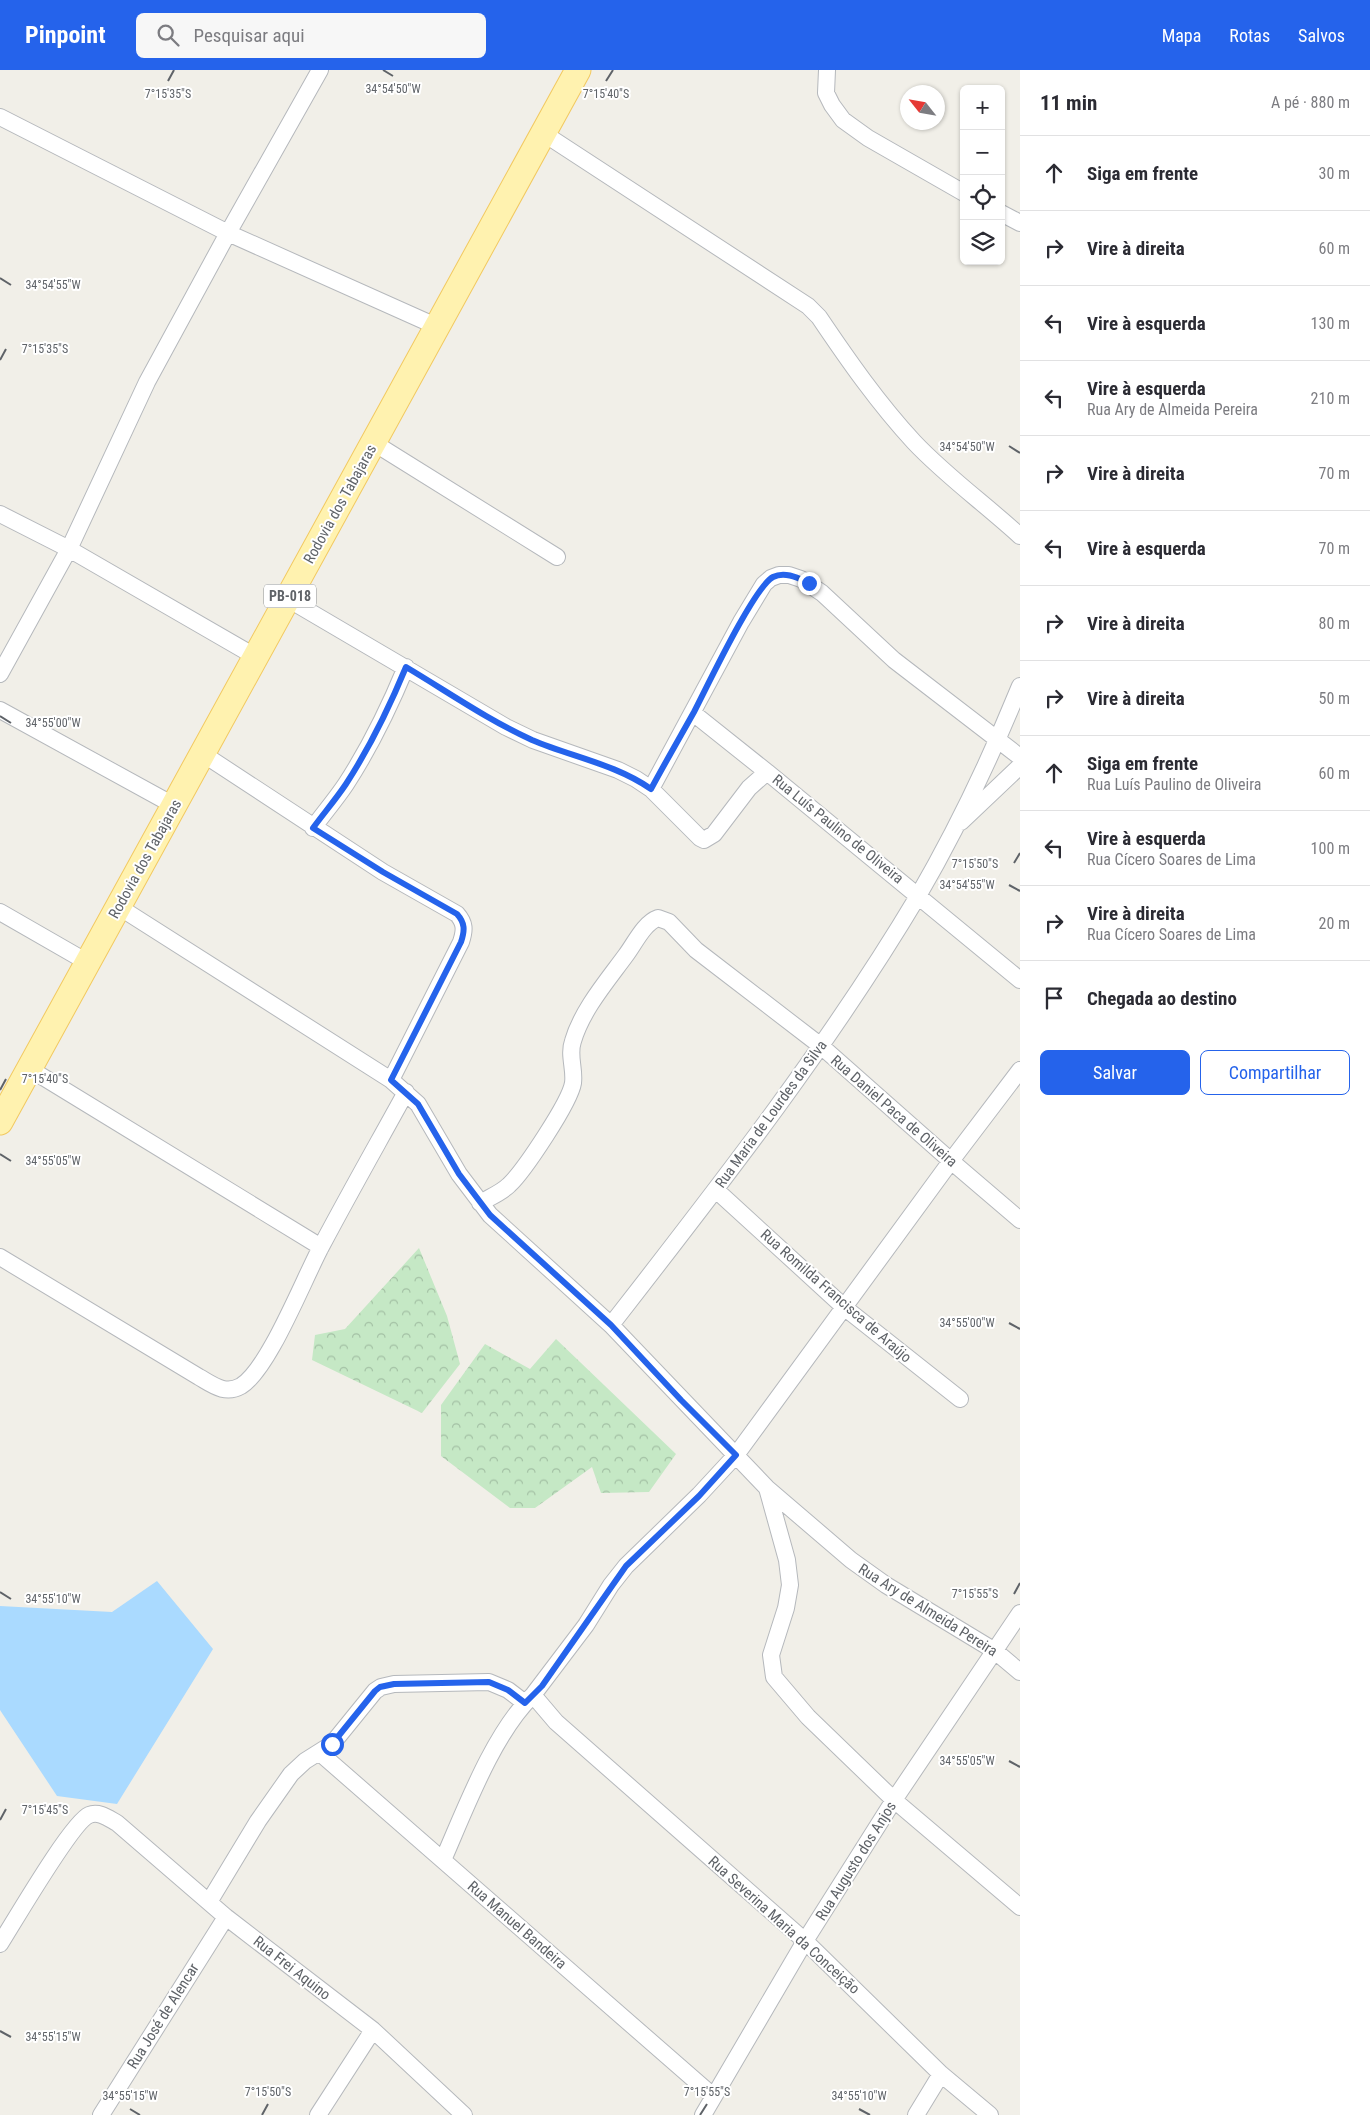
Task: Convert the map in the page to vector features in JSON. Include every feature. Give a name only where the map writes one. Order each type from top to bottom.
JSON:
[{"type":"main road","name":"Rodovia dos Tabajaras","points":[[1,1118],[175,806],[578,70]]},
{"type":"street","points":[[0,674],[69,549],[147,382],[320,70]]},
{"type":"street","points":[[827,70],[826,93],[843,120],[868,138],[960,190]]},
{"type":"street","points":[[0,117],[228,233],[438,327]]},
{"type":"street","points":[[543,133],[784,288],[808,306],[819,317],[880,404],[914,442],[935,463],[1020,536]]},
{"type":"street","points":[[1005,215],[1020,223]]},
{"type":"street","points":[[374,443],[558,557]]},
{"type":"street","points":[[0,514],[69,549],[256,657]]},
{"type":"street","points":[[651,789],[741,622],[764,584],[771,578],[779,575],[788,575],[809,583],[894,660],[1020,757]]},
{"type":"street","name":"Rua Luís Paulino de Oliveira","points":[[288,599],[506,727],[533,740],[618,770],[651,789],[704,840],[714,834],[749,788],[767,772],[1020,980]]},
{"type":"street","points":[[313,828],[345,787],[363,758],[388,710],[406,667]]},
{"type":"street","name":"Rua Maria de Lourdes da Silva","points":[[611,1325],[716,1190],[821,1046],[918,895],[998,740],[1020,686]]},
{"type":"street","points":[[0,710],[175,806]]},
{"type":"street","points":[[693,713],[767,772]]},
{"type":"street","points":[[203,754],[313,828],[383,872],[457,914],[462,920],[465,932],[461,942],[391,1080]]},
{"type":"street","points":[[952,830],[1020,766]]},
{"type":"street","name":"Rua Ary de Almeida Pereira","points":[[119,907],[391,1080],[406,1092],[418,1104],[459,1174],[504,1229],[611,1325],[767,1488],[866,1571],[995,1651],[1020,1672]]},
{"type":"street","points":[[0,912],[87,962]]},
{"type":"street","name":"Rua Daniel Paca de Oliveira","points":[[480,1202],[502,1190],[514,1180],[560,1113],[573,1082],[570,1051],[579,1025],[593,1001],[650,923],[658,918],[663,918],[680,932],[696,950],[821,1046],[950,1161],[1020,1220]]},
{"type":"street","points":[[30,1069],[321,1247]]},
{"type":"street","points":[[443,1860],[478,1779],[510,1723],[586,1625],[611,1585],[626,1566],[699,1496],[736,1455],[845,1308],[950,1161],[1020,1070]]},
{"type":"street","points":[[0,1257],[199,1378],[227,1390],[240,1386],[256,1372],[271,1348],[321,1247],[406,1092]]},
{"type":"street","name":"Rua Romilda Francisca de Araújo","points":[[716,1190],[845,1308],[960,1399]]},
{"type":"street","points":[[767,1488],[788,1560],[790,1585],[786,1608],[771,1654],[774,1677],[808,1717],[894,1800],[1020,1906]]},
{"type":"street","name":"Rua Augusto dos Anjos","points":[[703,2115],[805,1941],[894,1800],[1020,1614]]},
{"type":"street","name":"Rua Severina Maria da Conceição","points":[[208,1902],[258,1821],[291,1774],[332,1744],[367,1700],[380,1687],[394,1684],[489,1682],[529,1699],[556,1722],[805,1941],[941,2074],[990,2115]]},
{"type":"street","name":"Rua Manuel Bandeira","points":[[320,1753],[713,2096]]},
{"type":"street","name":"Rua Frei Aquino","points":[[0,1944],[82,1819],[94,1814],[103,1815],[117,1823],[226,1917],[373,2030],[464,2115]]},
{"type":"street","name":"Rua José de Alencar","points":[[101,2115],[226,1917]]},
{"type":"street","points":[[318,2115],[373,2030]]},
{"type":"street","points":[[916,2115],[941,2074]]},
{"type":"green space","points":[[419,1248],[447,1316],[460,1364],[422,1413],[312,1360],[315,1335],[345,1329]]},
{"type":"green space","points":[[556,1339],[676,1454],[649,1492],[601,1493],[592,1467],[535,1508],[510,1508],[441,1456],[441,1405],[485,1344],[530,1369]]},
{"type":"water","points":[[157,1581],[213,1649],[117,1804],[57,1796],[0,1710],[0,1606],[112,1612]]},
{"type":"route","points":[[332,1744],[375,1691],[380,1687],[394,1684],[489,1682],[508,1690],[525,1703],[542,1686],[626,1566],[699,1496],[736,1455],[681,1400],[611,1325],[490,1215],[459,1174],[418,1104],[391,1080],[461,942],[465,932],[464,926],[457,914],[383,872],[313,828],[345,787],[374,739],[406,667],[506,727],[533,740],[618,770],[651,789],[741,622],[764,584],[771,578],[779,575],[788,575],[809,583]]}]
